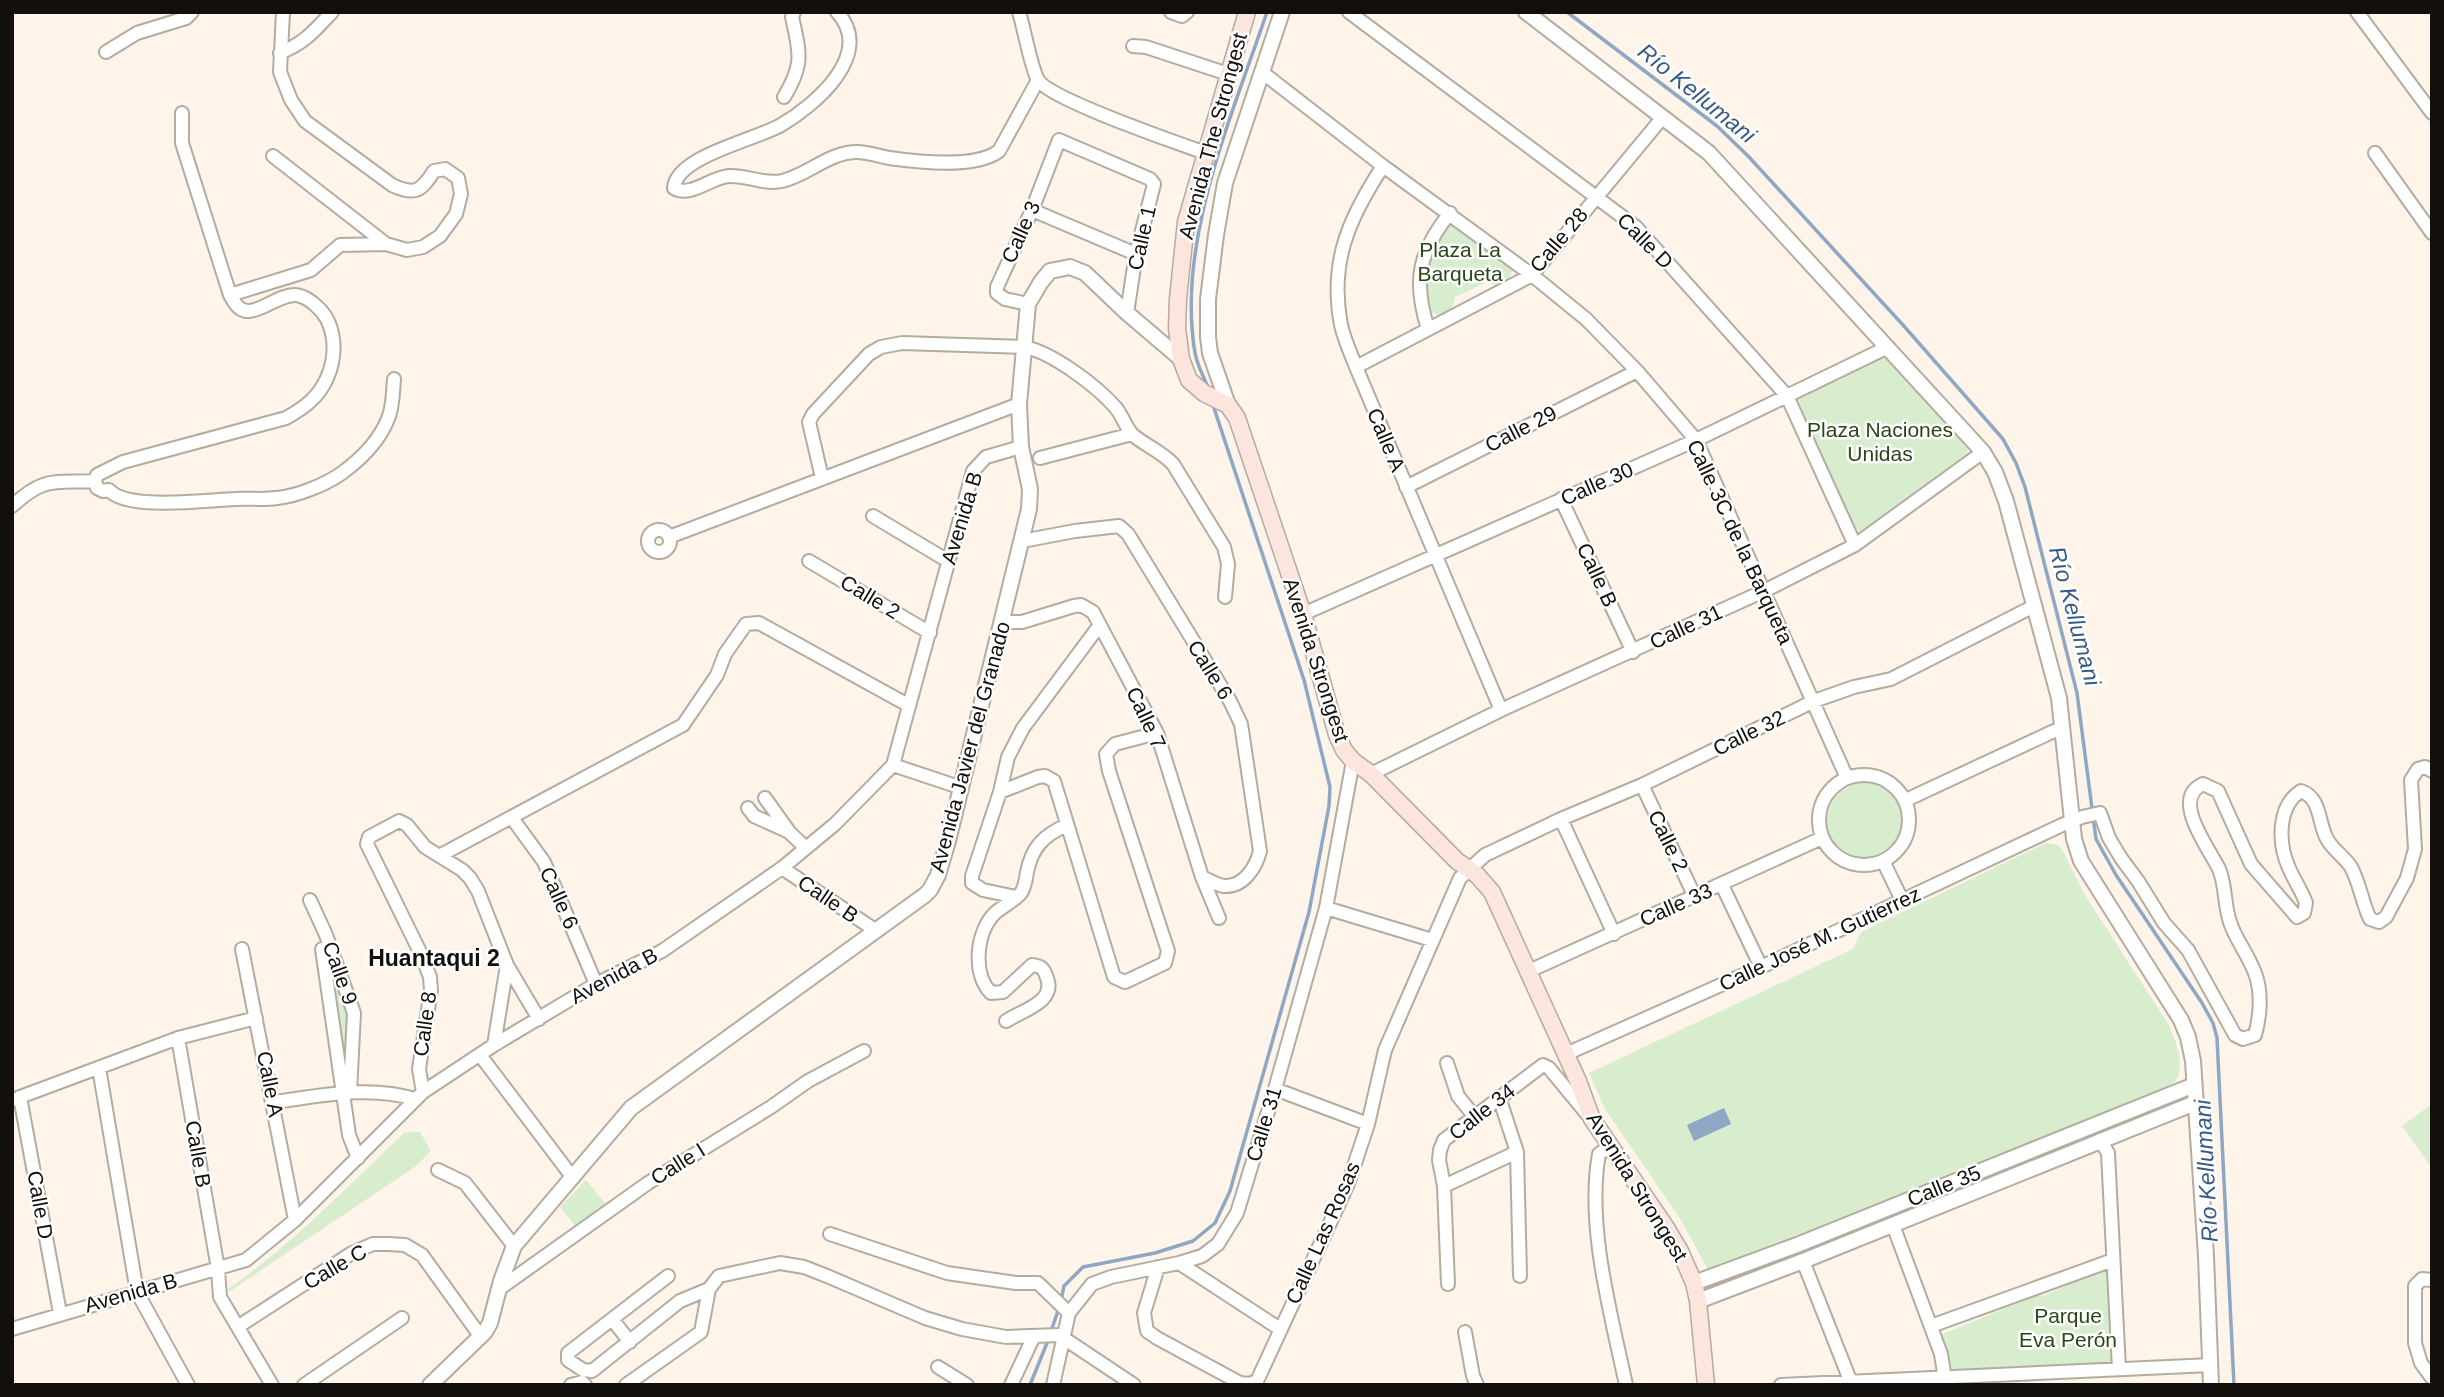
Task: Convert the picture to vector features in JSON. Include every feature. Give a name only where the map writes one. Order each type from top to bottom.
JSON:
[{"type":"main road","name":"Avenida The Strongest","points":[[1224,403],[1204,393],[1189,380],[1181,359],[1177,318],[1186,222],[1247,12]]},
{"type":"main road","name":"Avenida Strongest","points":[[1224,403],[1237,418],[1303,614],[1344,750],[1492,892],[1566,1054],[1592,1119],[1665,1226],[1694,1283],[1706,1385]]},
{"type":"street","points":[[106,52],[137,33],[186,18],[192,12]]},
{"type":"street","points":[[230,295],[311,270],[340,245],[386,244],[407,250],[423,247],[440,236],[456,214],[461,194],[458,178],[445,169],[434,170],[425,185],[415,191],[406,192],[392,185],[305,121],[285,88],[280,72],[283,12]]},
{"type":"street","points":[[280,52],[296,47],[311,36],[332,12]]},
{"type":"street","points":[[783,97],[796,77],[800,54],[792,17],[794,12]]},
{"type":"street","points":[[837,12],[842,18],[849,39],[849,52],[846,65],[833,81],[780,126],[741,139],[692,165],[678,176],[674,188],[687,192],[718,177],[732,175],[759,181],[785,180],[821,162],[856,152],[932,162],[979,160],[999,151],[1038,80]]},
{"type":"street","points":[[1019,12],[1038,80],[1051,91],[1084,107],[1205,153]]},
{"type":"street","points":[[1171,12],[1182,16],[1187,12]]},
{"type":"street","name":"Avenida Strongest","points":[[1224,403],[1210,353],[1208,299],[1226,183],[1282,12]]},
{"type":"street","name":"Calle D","points":[[1349,12],[1636,227],[1787,396],[1855,545]]},
{"type":"street","points":[[1527,12],[1709,153],[1983,452],[2001,485],[2032,607],[2059,698],[2081,861],[2181,1020],[2188,1037],[2193,1061],[2206,1256],[2211,1385]]},
{"type":"street","points":[[2357,12],[2432,113]]},
{"type":"street","points":[[1133,46],[1146,47],[1228,74]]},
{"type":"street","name":"Calle 3C de la Barqueta","points":[[1263,73],[1383,166],[1532,275],[1586,319],[1637,371],[1696,440],[1847,778]]},
{"type":"street","points":[[109,490],[99,490],[95,481],[97,475],[123,462],[286,418],[304,407],[322,390],[332,369],[335,347],[328,318],[309,300],[295,295],[245,311],[240,309],[230,295],[182,144],[183,113]]},
{"type":"street","name":"Calle 28","points":[[1356,367],[1532,275],[1663,117]]},
{"type":"street","name":"Calle 3","points":[[1028,304],[1005,299],[997,293],[997,287],[1032,210],[1059,140]]},
{"type":"street","name":"Calle 1","points":[[1059,140],[1150,179],[1154,184],[1136,254],[1127,313]]},
{"type":"street","points":[[2375,153],[2432,233]]},
{"type":"street","points":[[273,156],[386,244]]},
{"type":"street","name":"Calle A","points":[[1383,166],[1359,202],[1343,242],[1337,284],[1341,327],[1501,710]]},
{"type":"street","points":[[1032,210],[1136,254]]},
{"type":"street","points":[[1428,329],[1420,305],[1419,280],[1423,256],[1434,233],[1450,213]]},
{"type":"street","name":"Avenida Javier del Granado","points":[[429,1385],[481,1337],[490,1323],[514,1246],[639,1101],[930,890],[942,867],[1029,509],[1030,489],[1021,447],[1019,404],[1028,304],[1041,282],[1050,271],[1070,267],[1084,273],[1181,359]]},
{"type":"street","points":[[822,478],[809,422],[813,414],[860,364],[881,346],[902,343],[1025,347],[1051,356],[1108,399],[1126,421],[1132,434],[1163,454],[1173,464],[1224,547],[1228,564],[1226,597]]},
{"type":"street","name":"Calle 30","points":[[1303,614],[1696,440],[1888,347]]},
{"type":"street","name":"Calle 29","points":[[1406,486],[1637,371]]},
{"type":"street","points":[[109,490],[113,495],[124,499],[185,503],[278,498],[317,486],[341,474],[367,451],[389,416],[394,379]]},
{"type":"street","points":[[669,537],[1019,404]]},
{"type":"street","points":[[1040,458],[1132,434]]},
{"type":"street","name":"Avenida B","points":[[12,1329],[246,1260],[295,1220],[419,1096],[494,1045],[596,984],[662,951],[782,868],[806,848],[865,795],[893,765],[971,478],[977,464],[986,457],[1021,447]]},
{"type":"street","name":"Calle 31","points":[[1371,774],[1501,710],[1764,592],[1855,545],[1983,452]]},
{"type":"street","points":[[107,471],[113,475],[115,482],[109,490]]},
{"type":"street","points":[[12,506],[28,491],[40,485],[52,482],[95,481]]},
{"type":"street","name":"Calle B","points":[[1561,499],[1633,652]]},
{"type":"street","points":[[873,516],[948,561]]},
{"type":"street","name":"Calle 6","points":[[1022,541],[1065,532],[1119,526],[1128,534],[1230,701],[1241,724],[1260,851],[1252,870],[1234,884],[1223,886],[1202,877]]},
{"type":"street","name":"Calle 2","points":[[809,561],[930,633]]},
{"type":"street","name":"Calle 7","points":[[1003,622],[1022,622],[1059,609],[1082,606],[1093,612],[1157,733],[1202,877],[1219,918]]},
{"type":"street","name":"Calle 32","points":[[1468,868],[1485,855],[1560,819],[1642,785],[1814,701],[1854,687],[1891,679],[2032,607]]},
{"type":"street","points":[[439,856],[683,725],[717,675],[725,654],[743,626],[748,623],[759,623],[769,628],[908,705]]},
{"type":"street","points":[[1016,897],[983,890],[972,883],[1008,757],[1023,728],[1099,626]]},
{"type":"street","points":[[1906,800],[2054,731],[2063,731]]},
{"type":"street","points":[[1000,792],[1038,777],[1054,781],[1114,977],[1119,982],[1125,982],[1165,963],[1168,951],[1106,754],[1115,744],[1157,733]]},
{"type":"street","name":"Calle 31","points":[[1063,1308],[1092,1284],[1202,1256],[1218,1244],[1230,1228],[1275,1089],[1325,908],[1353,761]]},
{"type":"street","points":[[893,765],[962,788]]},
{"type":"street","name":"Calle José M. Gutierrez","points":[[1566,1054],[1761,967],[2077,819],[2100,813],[2109,838],[2121,858],[2164,923],[2188,950],[2235,1035],[2243,1039],[2255,1035],[2260,1019],[2257,978],[2230,925],[2220,871],[2198,832],[2190,810],[2191,794],[2203,783],[2218,791],[2252,864],[2297,916],[2304,913],[2306,904],[2287,866],[2281,828],[2286,805],[2291,798],[2301,791],[2309,794],[2317,805],[2320,824],[2327,841],[2349,863],[2370,919],[2379,922],[2386,917],[2407,878],[2414,849],[2411,780],[2418,769],[2424,767],[2432,771]]},
{"type":"street","points":[[1875,776],[1889,782],[1906,800],[1908,831],[1895,854],[1883,861],[1855,865],[1841,860],[1822,838],[1820,810],[1835,786],[1847,778],[1875,776]]},
{"type":"street","name":"Calle 2","points":[[1642,785],[1695,897]]},
{"type":"street","points":[[765,798],[790,833],[806,848]]},
{"type":"street","points":[[748,808],[754,816],[790,833]]},
{"type":"street","name":"Calle 6","points":[[512,818],[544,862],[596,984]]},
{"type":"street","points":[[1560,819],[1614,934]]},
{"type":"street","name":"Calle 8","points":[[419,1096],[418,1069],[431,990],[430,977],[367,844],[369,836],[400,821],[407,825],[425,847],[439,856]]},
{"type":"street","points":[[1006,1021],[1045,999],[1050,985],[1044,970],[1039,965],[1032,965],[1003,992],[991,993],[983,979],[979,945],[986,926],[996,912],[1016,897],[1025,884],[1030,859],[1037,844],[1051,832],[1067,825]]},
{"type":"street","name":"Calle 33","points":[[1529,971],[1822,838]]},
{"type":"street","points":[[439,856],[462,870],[478,891],[507,965],[539,1019]]},
{"type":"street","points":[[1883,861],[1902,900]]},
{"type":"street","name":"Calle B","points":[[782,868],[875,930]]},
{"type":"street","name":"Calle Las Rosas","points":[[1158,1267],[1144,1312],[1147,1331],[1231,1378],[1250,1384],[1257,1381],[1348,1184],[1367,1124],[1385,1050],[1460,878],[1468,868]]},
{"type":"street","points":[[1722,885],[1761,967]]},
{"type":"street","name":"Calle 9","points":[[310,900],[326,935],[354,1013],[346,1092]]},
{"type":"street","points":[[1325,908],[1432,940]]},
{"type":"street","name":"Calle A","points":[[242,949],[295,1220]]},
{"type":"street","points":[[321,949],[346,1092],[349,1135],[358,1158]]},
{"type":"street","points":[[494,1045],[507,965]]},
{"type":"street","points":[[16,1099],[178,1038],[257,1018]]},
{"type":"street","name":"Calle B","points":[[178,1038],[218,1269],[220,1297],[272,1385]]},
{"type":"street","name":"Calle I","points":[[499,1289],[648,1183],[808,1081],[864,1051]]},
{"type":"street","points":[[480,1055],[573,1178]]},
{"type":"street","points":[[1447,1063],[1458,1096],[1474,1116]]},
{"type":"street","name":"Calle 34","points":[[1448,1284],[1444,1186],[1439,1160],[1444,1140],[1543,1065],[1549,1068],[1592,1119]]},
{"type":"street","points":[[99,1068],[137,1292],[188,1385]]},
{"type":"street","name":"Calle 35","points":[[1694,1283],[1797,1245],[2194,1084]]},
{"type":"street","points":[[1275,1089],[1367,1124]]},
{"type":"street","points":[[274,1102],[346,1092],[419,1096]]},
{"type":"street","points":[[1499,1097],[1517,1152],[1520,1276]]},
{"type":"street","name":"Calle D","points":[[16,1099],[60,1313]]},
{"type":"street","name":"Calle 35","points":[[1698,1301],[2195,1103]]},
{"type":"street","points":[[2094,1125],[2108,1153],[2119,1369]]},
{"type":"street","points":[[1610,1146],[1599,1154],[1596,1173],[1597,1231],[1626,1385]]},
{"type":"street","points":[[1444,1186],[1517,1152]]},
{"type":"street","points":[[2011,1159],[2016,1175]]},
{"type":"street","points":[[438,1170],[465,1183],[514,1246]]},
{"type":"street","points":[[1958,1180],[1965,1196]]},
{"type":"street","points":[[1886,1209],[1941,1354],[1945,1380]]},
{"type":"street","points":[[830,1234],[947,1273],[1016,1283],[1038,1283],[1063,1308],[1062,1336],[1053,1385]]},
{"type":"street","name":"Calle C","points":[[239,1326],[352,1253],[373,1244],[388,1244],[405,1245],[422,1255],[481,1337]]},
{"type":"street","points":[[1797,1245],[1850,1380]]},
{"type":"street","points":[[1931,1326],[2113,1260]]},
{"type":"street","points":[[626,1385],[701,1332],[709,1289],[719,1276],[780,1263],[827,1276],[925,1318],[962,1329],[1006,1338],[1062,1336],[1134,1385]]},
{"type":"street","points":[[1179,1263],[1280,1329]]},
{"type":"street","points":[[668,1276],[568,1353],[568,1360],[583,1370],[592,1371],[680,1301],[709,1289]]},
{"type":"street","points":[[2432,1280],[2422,1279],[2415,1286],[2414,1343],[2421,1363],[2432,1378]]},
{"type":"street","points":[[304,1385],[402,1318]]},
{"type":"street","points":[[612,1319],[630,1342]]},
{"type":"street","points":[[1465,1332],[1477,1385]]},
{"type":"street","points":[[1011,1385],[1038,1335]]},
{"type":"street","points":[[1781,1385],[1850,1380],[1945,1380],[2211,1365]]},
{"type":"street","points":[[938,1367],[967,1385]]},
{"type":"street","points":[[571,1385],[582,1382],[585,1385]]},
{"type":"green space","name":"Plaza La Barqueta","points":[[1455,225],[1509,263],[1513,270],[1508,280],[1496,286],[1487,282],[1455,297],[1452,310],[1441,316],[1429,312],[1427,275],[1439,240],[1447,229]]},
{"type":"green space","name":"Plaza Naciones Unidas","points":[[1882,358],[1887,359],[1968,448],[1967,453],[1861,531],[1852,529],[1796,403],[1798,398]]},
{"type":"green space","points":[[1865,783],[1879,786],[1892,794],[1900,807],[1903,821],[1900,835],[1892,848],[1879,856],[1865,859],[1851,856],[1838,848],[1830,835],[1827,821],[1830,807],[1838,794],[1851,786]]},
{"type":"green space","points":[[2046,843],[2058,845],[2063,851],[2085,895],[2167,1022],[2177,1046],[2180,1063],[2177,1079],[2172,1086],[2073,1127],[1965,1167],[1790,1240],[1708,1270],[1681,1220],[1605,1109],[1589,1073],[1853,949],[1861,932]]},
{"type":"green space","points":[[325,950],[349,1016],[346,1084]]},
{"type":"green space","points":[[2432,1104],[2432,1168],[2402,1126]]},
{"type":"green space","points":[[405,1132],[420,1132],[431,1151],[416,1166],[229,1292],[228,1289],[252,1272],[319,1214]]},
{"type":"green space","points":[[586,1180],[609,1208],[580,1232],[560,1207]]},
{"type":"green space","name":"Parque Eva Perón","points":[[2108,1268],[2111,1273],[2110,1319],[2113,1323],[2115,1362],[2112,1365],[1954,1376],[1942,1334],[2038,1295],[2043,1296],[2068,1285],[2071,1280]]},
{"type":"water","points":[[1724,1108],[1731,1124],[1694,1141],[1687,1125]]},
{"type":"waterway","points":[[1208,388],[1195,353],[1191,311],[1193,268],[1211,180],[1267,12]]},
{"type":"waterway","name":"Río Kellumani","points":[[1567,12],[1717,126],[1749,157],[2003,439],[2016,463],[2025,487],[2077,693],[2096,839],[2116,875],[2202,1003],[2213,1023],[2217,1038],[2234,1385]]},
{"type":"waterway","points":[[1061,1301],[1064,1286],[1083,1267],[1155,1253],[1193,1241],[1215,1223],[1230,1191],[1309,912],[1329,806],[1330,787],[1304,680],[1212,402]]},
{"type":"waterway","points":[[1051,1331],[1059,1308]]},
{"type":"waterway","points":[[1030,1385],[1049,1338]]},
{"type":"district","name":"Huantaqui 2","points":[[434,958]]}]
